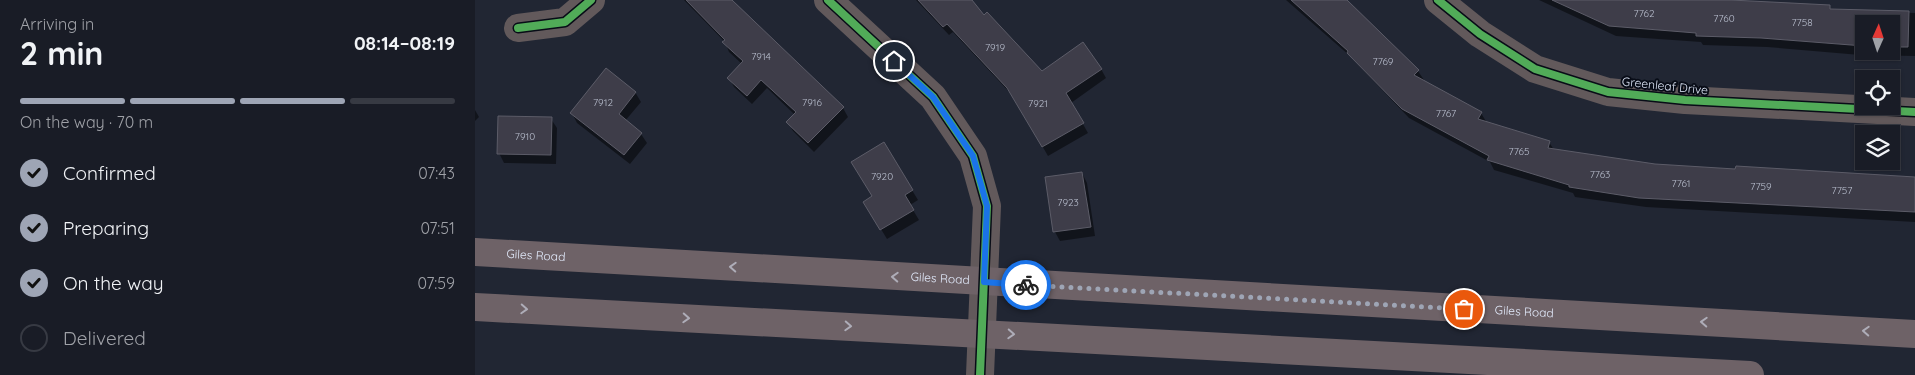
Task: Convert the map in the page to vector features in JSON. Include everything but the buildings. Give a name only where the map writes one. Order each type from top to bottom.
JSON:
[{"type":"main road","name":"Giles Road","points":[[475,252],[1915,334]]},
{"type":"main road","points":[[475,307],[1750,375]]},
{"type":"street","points":[[518,28],[565,22],[591,0]]},
{"type":"street","points":[[828,0],[933,97],[973,156],[987,206],[980,375]]},
{"type":"street","name":"Greenleaf Drive","points":[[1438,0],[1480,34],[1535,69],[1608,92],[1685,100],[1915,112]]},
{"type":"cycle path","points":[[518,28],[565,22],[591,0]]},
{"type":"cycle path","points":[[828,0],[933,97],[973,156],[987,206],[980,375]]},
{"type":"cycle path","points":[[1438,0],[1480,34],[1535,69],[1608,92],[1685,100],[1915,112]]},
{"type":"way so far","points":[[1026,285],[1464,309]]},
{"type":"route","points":[[894,61],[933,97],[973,156],[987,206],[984,282],[1026,285]]}]
